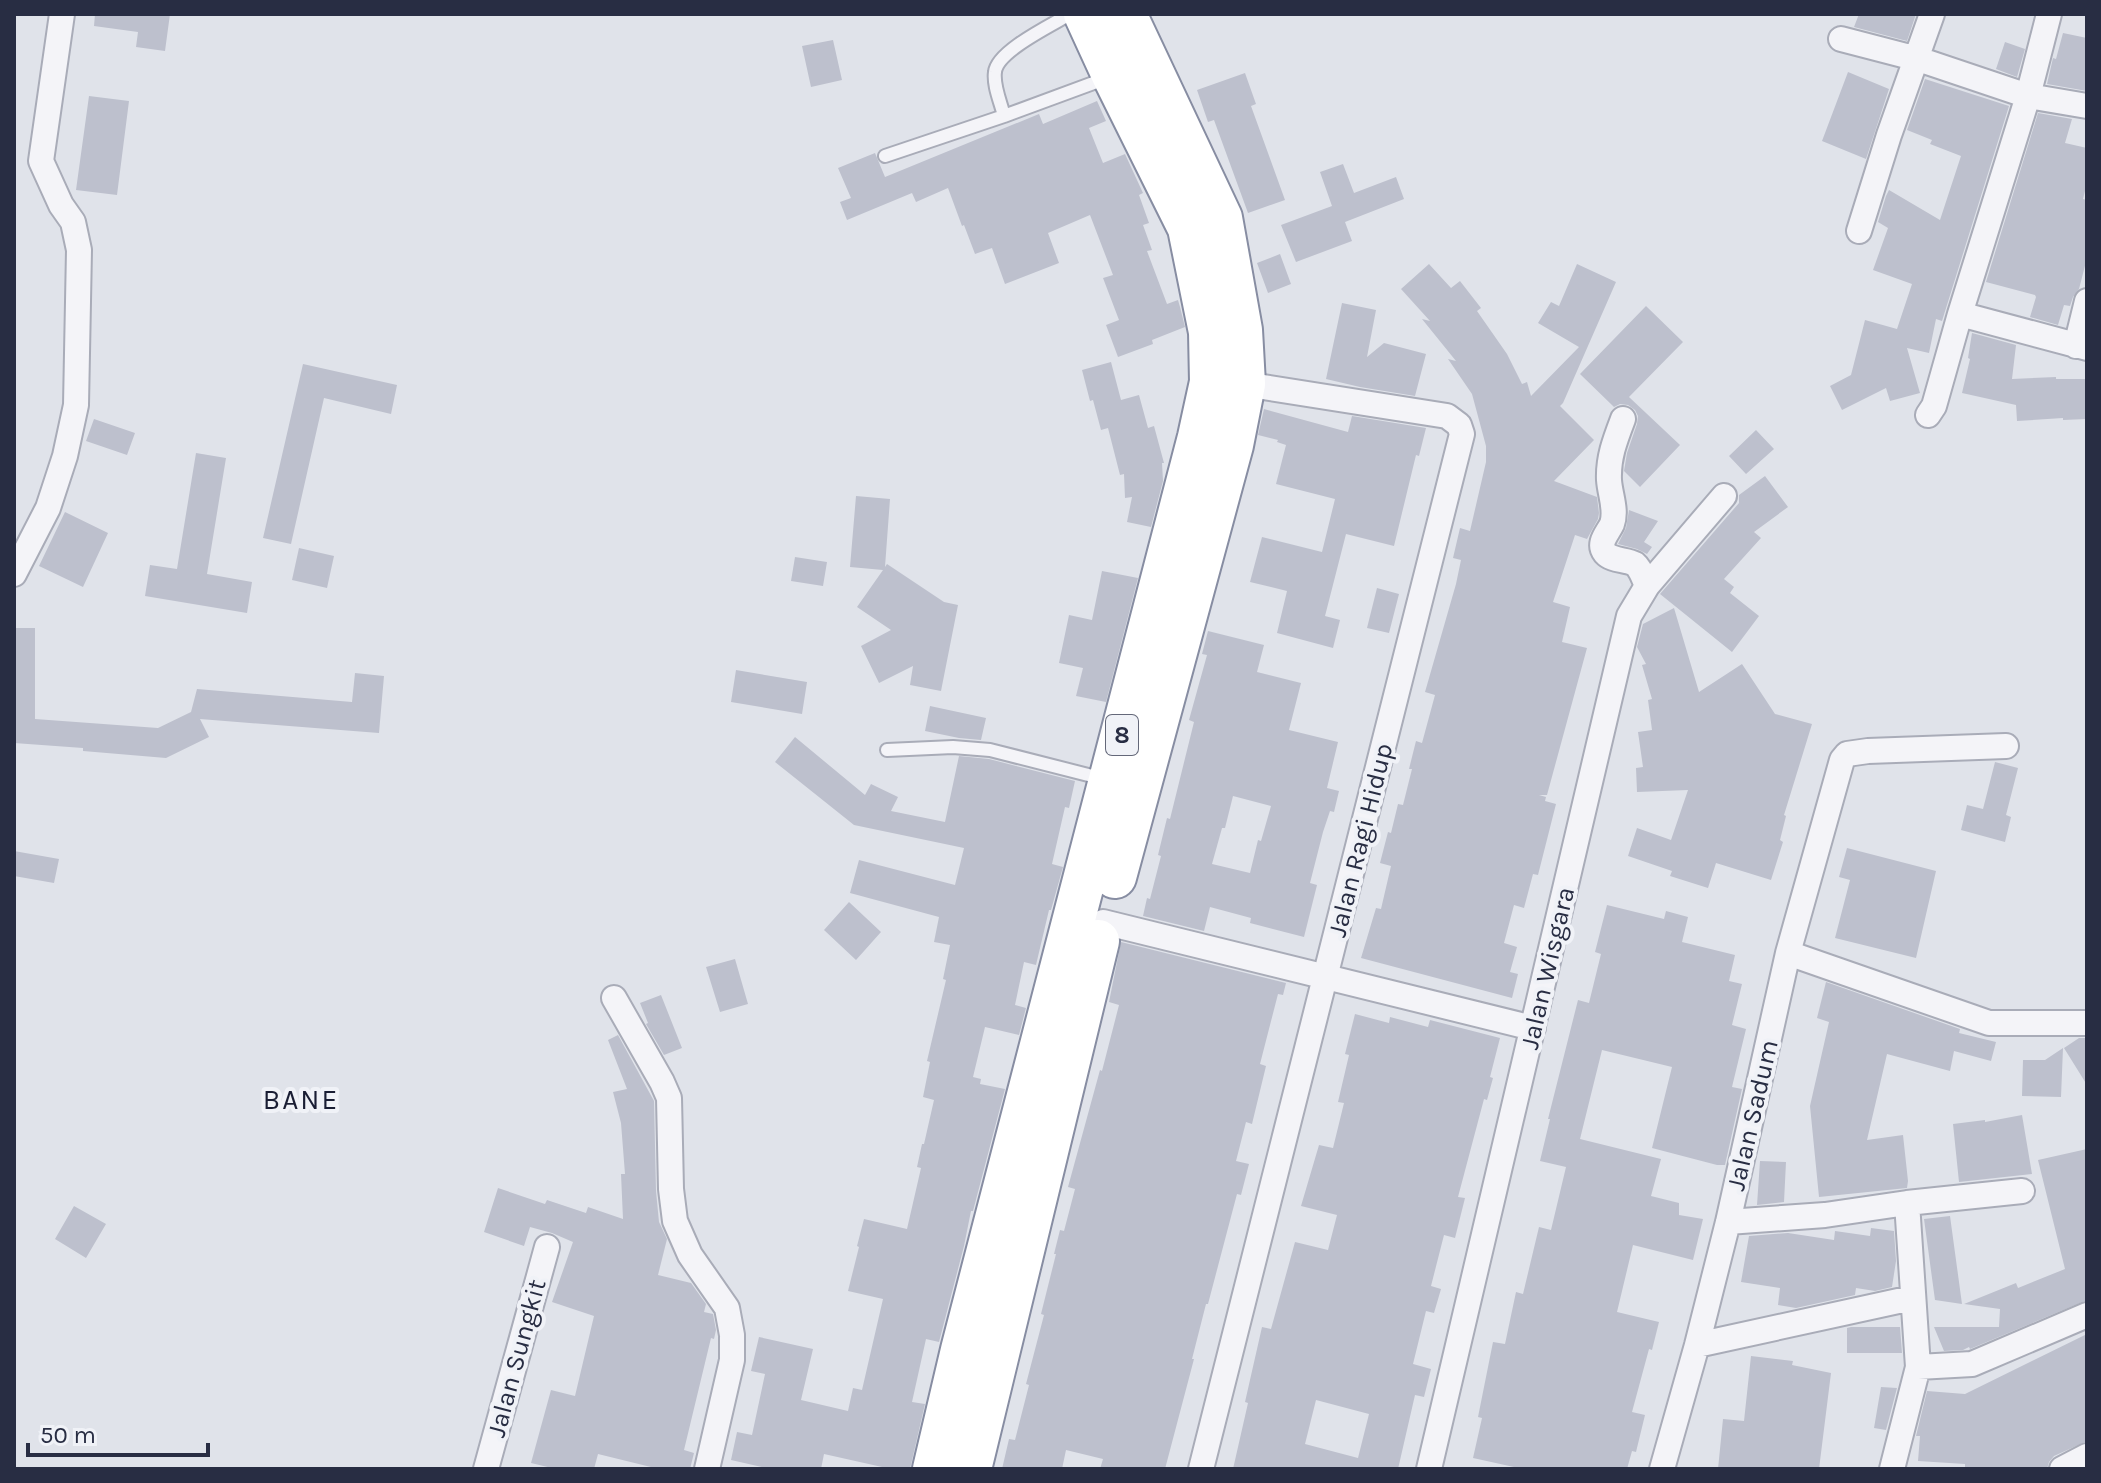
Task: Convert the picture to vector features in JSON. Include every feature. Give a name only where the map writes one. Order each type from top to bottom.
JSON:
[{"type":"highway","name":"8","points":[[934,1469],[1211,382],[1210,332],[1189,228],[1085,14]]},
{"type":"highway","name":"8","points":[[970,1469],[1103,922],[1232,445],[1244,384],[1241,330],[1221,218],[1125,14]]},
{"type":"street","points":[[14,574],[48,508],[65,456],[76,405],[79,250],[73,222],[61,205],[41,161],[62,14]]},
{"type":"street","points":[[1859,231],[1932,14]]},
{"type":"street","points":[[1928,415],[1934,406],[2028,96],[2049,14]]},
{"type":"street","points":[[1841,39],[1918,59],[2028,96],[2087,106]]},
{"type":"street","points":[[1960,314],[2082,347],[2087,301]]},
{"type":"street","name":"Jalan Ragi Hidup","points":[[1201,1469],[1462,434],[1459,425],[1447,416],[1244,384]]},
{"type":"street","points":[[1623,419],[1612,448],[1609,485],[1612,524],[1604,536],[1603,547],[1611,557],[1635,564],[1647,586]]},
{"type":"street","name":"Jalan Wisgara","points":[[1429,1469],[1629,616],[1647,586],[1724,496]]},
{"type":"street","name":"Jalan Sadum","points":[[1662,1469],[1728,1222],[1788,953],[1842,760],[1847,754],[1868,751],[2006,746]]},
{"type":"street","points":[[1103,922],[1533,1028]]},
{"type":"street","points":[[1788,953],[1989,1023],[2087,1023]]},
{"type":"street","points":[[614,998],[669,1098],[671,1189],[675,1221],[690,1255],[727,1308],[732,1360],[707,1469]]},
{"type":"street","points":[[1728,1222],[1825,1215],[2022,1191]]},
{"type":"street","points":[[1892,1469],[1918,1367],[1907,1203]]},
{"type":"street","name":"Jalan Sungkit","points":[[486,1469],[547,1247]]},
{"type":"street","points":[[1697,1345],[1912,1298]]},
{"type":"street","points":[[1918,1367],[1972,1364],[2087,1315]]},
{"type":"street","points":[[2062,1469],[2087,1456]]},
{"type":"lane","points":[[1004,116],[994,75],[996,64],[1006,54],[1070,14]]},
{"type":"lane","points":[[885,156],[1113,75]]},
{"type":"lane","points":[[887,750],[953,747],[990,750],[1110,781]]},
{"type":"building","points":[[95,14],[170,14],[165,51],[136,47],[138,32],[94,26]]},
{"type":"building","points":[[1859,14],[1916,14],[1907,41],[1854,27]]},
{"type":"building","points":[[2063,33],[2087,38],[2087,91],[2047,84]]},
{"type":"building","points":[[833,40],[842,80],[811,87],[802,46]]},
{"type":"building","points":[[2005,42],[2025,49],[2017,77],[1996,69]]},
{"type":"building","points":[[1848,72],[1889,89],[1866,159],[1822,141]]},
{"type":"building","points":[[1245,73],[1256,104],[1251,106],[1285,200],[1248,213],[1214,120],[1208,122],[1197,90]]},
{"type":"building","points":[[1925,79],[2009,106],[1942,321],[1936,319],[1929,353],[1907,348],[1920,393],[1890,401],[1886,388],[1842,410],[1830,386],[1851,375],[1865,320],[1897,329],[1912,284],[1873,270],[1888,228],[1878,222],[1886,196],[1889,190],[1940,220],[1961,156],[1930,144],[1932,140],[1907,130]]},
{"type":"building","points":[[89,96],[129,101],[117,195],[76,190]]},
{"type":"building","points":[[1097,101],[1106,121],[1089,128],[1103,163],[1125,154],[1143,193],[1139,195],[1149,223],[1143,225],[1152,250],[1147,251],[1167,304],[1178,300],[1185,327],[1152,340],[1153,344],[1118,357],[1106,325],[1119,320],[1103,278],[1113,275],[1090,215],[1048,233],[1059,263],[1005,284],[992,248],[975,254],[948,188],[916,202],[912,193],[847,220],[840,202],[851,198],[838,168],[875,153],[885,177],[1039,114],[1043,124]]},
{"type":"building","points":[[2038,113],[2072,119],[2065,143],[2087,148],[2087,183],[2083,199],[2087,200],[2087,258],[2079,289],[2070,306],[2064,305],[2058,325],[2030,317],[2035,295],[1986,282]]},
{"type":"building","points":[[1343,164],[1354,193],[1396,177],[1404,199],[1345,222],[1352,241],[1296,262],[1281,225],[1332,206],[1320,172]]},
{"type":"building","points":[[1280,254],[1291,284],[1268,293],[1257,263]]},
{"type":"building","points":[[1429,264],[1451,288],[1460,281],[1481,308],[1477,311],[1507,354],[1522,384],[1527,382],[1531,396],[1579,347],[1538,323],[1551,302],[1559,306],[1577,264],[1616,282],[1560,406],[1594,440],[1554,481],[1597,497],[1599,513],[1587,539],[1575,535],[1553,602],[1570,607],[1562,642],[1587,648],[1547,795],[1539,795],[1546,797],[1545,801],[1556,804],[1538,875],[1533,874],[1524,908],[1514,905],[1504,943],[1517,947],[1510,972],[1518,974],[1512,998],[1361,958],[1376,908],[1381,909],[1391,866],[1380,863],[1388,832],[1391,833],[1398,804],[1403,805],[1416,741],[1422,743],[1435,695],[1425,692],[1456,584],[1461,560],[1453,558],[1460,528],[1470,531],[1486,462],[1486,446],[1472,394],[1448,359],[1456,361],[1422,319],[1430,321],[1401,289]]},
{"type":"building","points":[[1342,303],[1376,310],[1367,357],[1384,343],[1426,354],[1415,396],[1326,379]]},
{"type":"building","points":[[1646,306],[1683,342],[1629,397],[1680,445],[1640,487],[1624,471],[1637,424],[1635,410],[1628,405],[1614,407],[1580,374]]},
{"type":"building","points":[[1972,333],[2016,345],[2012,379],[2087,379],[2087,419],[2017,421],[2016,405],[1962,393]]},
{"type":"building","points":[[1111,362],[1121,400],[1139,395],[1148,428],[1154,426],[1164,463],[1163,481],[1151,527],[1127,522],[1132,497],[1125,498],[1124,474],[1120,475],[1108,428],[1101,430],[1082,370]]},
{"type":"building","points":[[303,364],[397,385],[391,414],[324,398],[291,544],[263,538]]},
{"type":"building","points":[[1264,409],[1348,432],[1352,416],[1426,428],[1419,456],[1416,455],[1394,546],[1346,534],[1325,616],[1340,620],[1333,648],[1277,633],[1287,591],[1250,582],[1262,537],[1322,552],[1335,499],[1276,484],[1286,445],[1258,435]]},
{"type":"building","points":[[94,419],[135,433],[127,455],[86,441]]},
{"type":"building","points":[[1756,430],[1774,449],[1746,474],[1729,456]]},
{"type":"building","points":[[196,453],[226,458],[207,574],[252,582],[247,613],[145,596],[150,565],[177,569]]},
{"type":"building","points":[[1765,476],[1788,507],[1754,532],[1761,538],[1724,579],[1734,587],[1730,593],[1759,616],[1732,652],[1660,594],[1739,503],[1739,495]]},
{"type":"building","points":[[856,496],[890,499],[885,567],[887,564],[944,602],[958,605],[941,691],[910,685],[913,666],[879,683],[861,646],[891,630],[857,607],[883,570],[850,567]]},
{"type":"building","points":[[1629,510],[1658,521],[1644,542],[1652,547],[1647,554],[1618,544],[1626,528]]},
{"type":"building","points":[[65,512],[108,533],[83,587],[39,566]]},
{"type":"building","points":[[299,548],[334,556],[327,588],[292,580]]},
{"type":"building","points":[[795,557],[827,562],[823,586],[791,581]]},
{"type":"building","points":[[1102,571],[1138,578],[1106,702],[1076,696],[1083,668],[1059,663],[1069,615],[1092,620]]},
{"type":"building","points":[[1377,588],[1399,594],[1389,633],[1367,628]]},
{"type":"building","points":[[1674,608],[1699,692],[1742,664],[1775,714],[1812,724],[1784,815],[1780,840],[1783,842],[1771,880],[1716,863],[1708,888],[1670,876],[1672,871],[1628,856],[1637,828],[1671,840],[1688,790],[1637,792],[1636,768],[1643,767],[1638,732],[1652,730],[1648,700],[1652,699],[1642,665],[1646,664],[1637,647],[1643,624]]},
{"type":"building","points":[[14,628],[35,628],[35,719],[158,728],[191,712],[197,689],[352,702],[355,673],[384,676],[379,733],[200,719],[209,737],[166,758],[14,743]]},
{"type":"building","points":[[1208,631],[1264,645],[1257,672],[1301,683],[1289,730],[1338,742],[1327,788],[1339,791],[1334,812],[1330,811],[1323,832],[1310,883],[1317,885],[1304,937],[1250,923],[1251,918],[1210,907],[1204,931],[1143,916],[1147,898],[1150,899],[1167,818],[1170,819],[1194,722],[1189,720],[1207,655],[1202,654]],"holes":[[[1233,796],[1271,806],[1250,873],[1212,864]]]},
{"type":"building","points":[[736,670],[807,682],[802,714],[731,702]]},
{"type":"building","points":[[930,706],[986,718],[981,740],[925,731]]},
{"type":"building","points":[[795,737],[865,795],[871,784],[898,797],[891,811],[945,822],[959,756],[989,759],[1075,781],[1069,808],[1065,807],[1052,864],[1063,867],[1036,965],[1024,962],[1015,1005],[1026,1008],[1019,1035],[985,1027],[973,1077],[981,1079],[980,1084],[1005,1089],[939,1342],[926,1339],[912,1402],[925,1404],[910,1469],[891,1469],[824,1454],[821,1469],[771,1469],[731,1460],[737,1432],[752,1435],[765,1374],[751,1371],[759,1337],[813,1349],[801,1400],[848,1411],[853,1388],[862,1390],[883,1299],[848,1291],[864,1219],[907,1229],[921,1168],[917,1167],[934,1100],[923,1097],[950,945],[934,942],[939,917],[850,893],[859,860],[955,885],[964,848],[854,825],[775,762]]},
{"type":"building","points":[[1995,762],[2018,768],[2006,815],[2011,817],[2005,842],[1961,830],[1967,805],[1983,809]]},
{"type":"building","points":[[1847,848],[1936,871],[1916,958],[1835,938],[1850,880],[1839,877]]},
{"type":"building","points":[[14,851],[59,859],[54,883],[14,876]]},
{"type":"building","points":[[849,902],[881,932],[856,960],[824,930]]},
{"type":"building","points":[[1607,905],[1664,919],[1666,911],[1688,917],[1682,942],[1735,955],[1729,981],[1742,984],[1732,1025],[1746,1029],[1732,1087],[1742,1089],[1725,1165],[1652,1148],[1672,1067],[1602,1050],[1580,1139],[1661,1159],[1651,1196],[1679,1203],[1679,1215],[1703,1219],[1693,1260],[1633,1245],[1617,1312],[1659,1322],[1632,1412],[1645,1415],[1636,1452],[1632,1451],[1627,1469],[1523,1469],[1473,1458],[1482,1418],[1478,1417],[1493,1342],[1505,1344],[1516,1292],[1523,1294],[1539,1227],[1551,1230],[1566,1167],[1540,1161],[1578,1000],[1589,1003],[1601,954],[1595,952]]},
{"type":"building","points":[[1121,942],[1286,983],[1283,995],[1278,994],[1260,1064],[1266,1066],[1252,1124],[1246,1122],[1236,1161],[1249,1164],[1241,1195],[1237,1194],[1206,1304],[1165,1469],[1100,1469],[1103,1459],[1066,1450],[1062,1469],[1002,1469],[1009,1439],[1015,1440],[1029,1385],[1026,1384],[1044,1315],[1041,1314],[1054,1254],[1060,1230],[1064,1231],[1075,1189],[1068,1187],[1119,1005],[1109,1002]]},
{"type":"building","points":[[735,959],[748,1004],[720,1012],[706,967]]},
{"type":"building","points":[[1826,982],[1960,1029],[1959,1033],[1996,1042],[1991,1061],[1954,1051],[1950,1071],[1887,1054],[1867,1140],[1903,1135],[1907,1188],[1819,1197],[1810,1106],[1829,1022],[1817,1018]]},
{"type":"building","points":[[661,995],[682,1048],[664,1055],[646,1024],[640,1003]]},
{"type":"building","points":[[1355,1014],[1389,1023],[1390,1017],[1428,1027],[1430,1020],[1500,1038],[1490,1077],[1493,1078],[1487,1100],[1484,1099],[1458,1197],[1465,1198],[1455,1238],[1444,1235],[1431,1286],[1441,1289],[1434,1313],[1426,1311],[1413,1364],[1431,1369],[1424,1397],[1415,1395],[1398,1469],[1233,1469],[1262,1327],[1271,1329],[1295,1242],[1328,1250],[1337,1215],[1301,1206],[1319,1145],[1333,1148],[1344,1103],[1338,1102],[1349,1055],[1345,1054]],"holes":[[[1316,1400],[1369,1414],[1358,1458],[1305,1444]]]},
{"type":"building","points":[[618,1035],[654,1101],[656,1191],[659,1222],[667,1239],[658,1275],[691,1283],[706,1304],[704,1312],[713,1314],[716,1330],[714,1339],[711,1338],[684,1450],[694,1453],[690,1469],[659,1469],[598,1454],[594,1469],[556,1469],[531,1463],[551,1390],[575,1396],[594,1316],[552,1302],[573,1242],[530,1227],[524,1246],[484,1232],[498,1188],[545,1204],[547,1200],[586,1213],[588,1207],[623,1219],[621,1174],[625,1174],[621,1123],[613,1092],[627,1089],[608,1040]]},
{"type":"building","points":[[2079,1038],[2087,1038],[2087,1085],[2064,1048]]},
{"type":"building","points":[[2063,1048],[2061,1097],[2022,1096],[2023,1060],[2045,1060]]},
{"type":"building","points":[[2022,1115],[2032,1174],[1959,1182],[1953,1124]]},
{"type":"building","points":[[2087,1149],[2087,1300],[1970,1349],[1944,1351],[1934,1327],[1999,1327],[2000,1309],[1964,1304],[2016,1283],[2018,1288],[2065,1269],[2038,1160]]},
{"type":"building","points":[[1760,1161],[1786,1162],[1784,1202],[1757,1205]]},
{"type":"building","points":[[74,1206],[106,1224],[86,1258],[55,1239]]},
{"type":"building","points":[[1950,1216],[1962,1304],[1935,1300],[1924,1219]]},
{"type":"building","points":[[1871,1228],[1894,1231],[1896,1261],[1892,1287],[1875,1291],[1856,1288],[1855,1295],[1796,1308],[1778,1305],[1780,1288],[1741,1282],[1749,1236],[1788,1233],[1834,1240],[1835,1231],[1870,1236]]},
{"type":"building","points":[[1900,1327],[1902,1353],[1847,1353],[1847,1328]]},
{"type":"building","points":[[2087,1334],[2087,1441],[2054,1456],[2047,1469],[1965,1469],[1965,1464],[1918,1461],[1920,1436],[1916,1436],[1927,1391],[1965,1394]]},
{"type":"building","points":[[1751,1356],[1793,1361],[1792,1365],[1831,1373],[1819,1469],[1718,1469],[1723,1419],[1744,1421]]},
{"type":"building","points":[[1881,1387],[1897,1388],[1886,1430],[1874,1428]]},
{"type":"district","name":"BANE","points":[[301,1099]]}]
